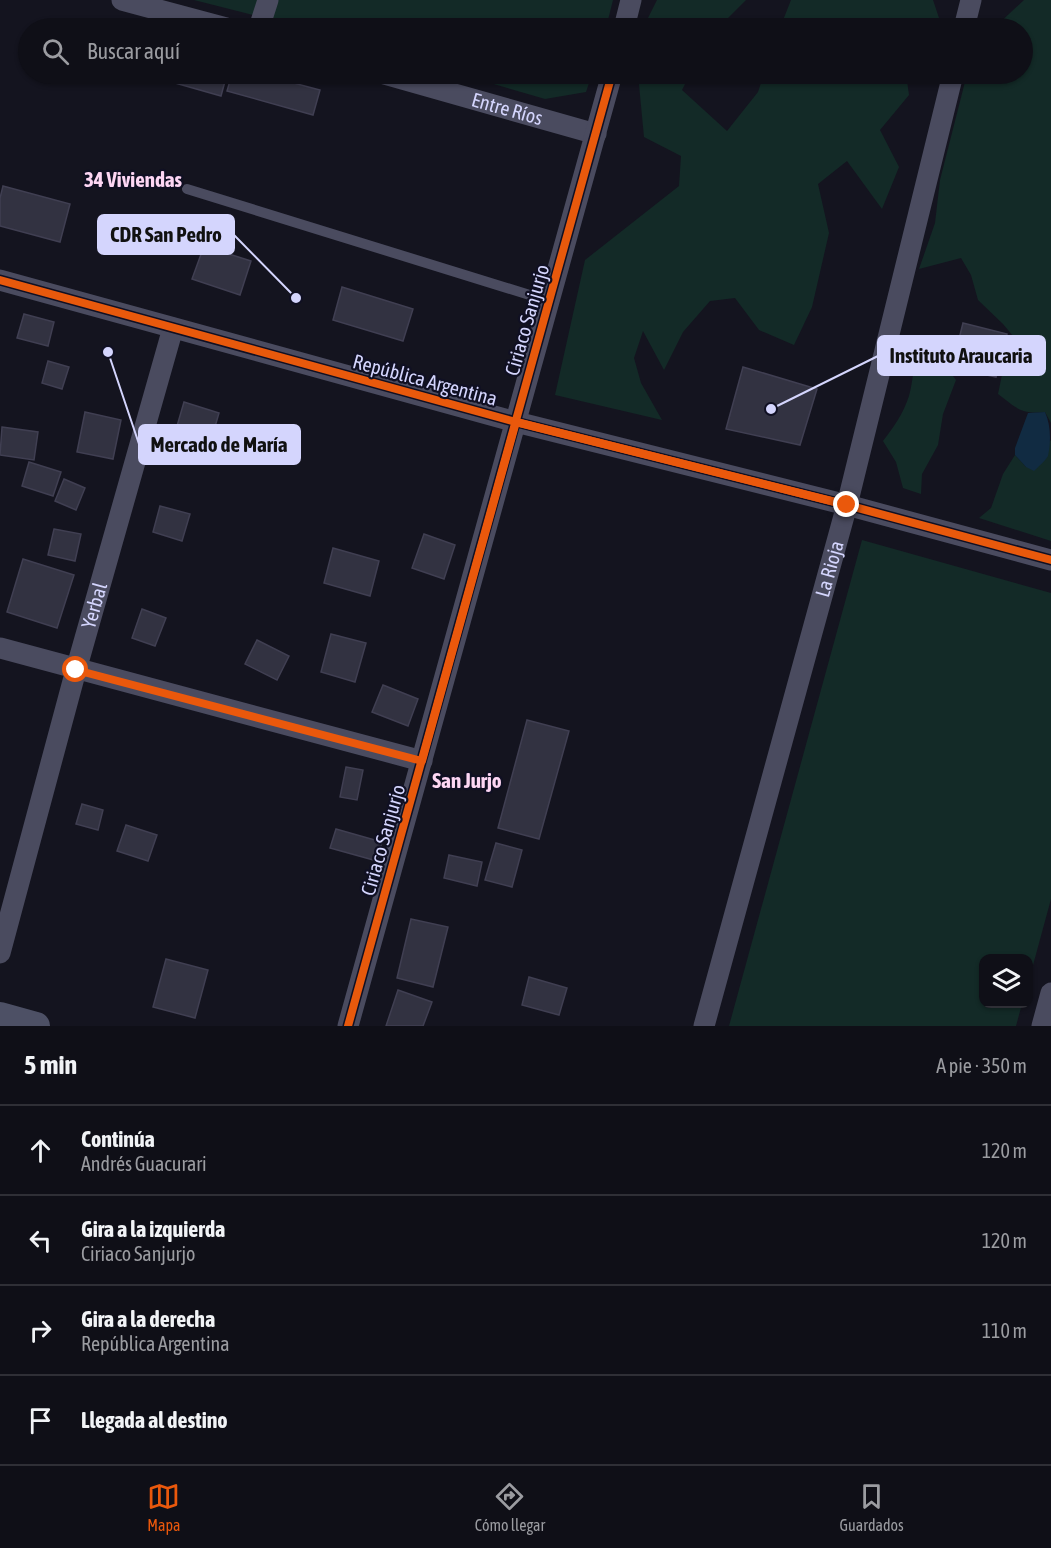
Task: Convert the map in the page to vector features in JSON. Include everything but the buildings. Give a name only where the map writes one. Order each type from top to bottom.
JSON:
[{"type":"main road","points":[[0,1017],[36,1026]]},
{"type":"street","points":[[122,0],[189,18]]},
{"type":"street","points":[[262,18],[268,0]]},
{"type":"street","points":[[626,18],[631,0]]},
{"type":"street","points":[[966,18],[970,0]]},
{"type":"street","name":"Entre Ríos","points":[[419,84],[596,134]]},
{"type":"street","name":"Ciriaco Sanjurjo","points":[[348,1026],[609,84]]},
{"type":"street","name":"La Rioja","points":[[704,1026],[847,505],[951,84]]},
{"type":"street","name":"República Argentina","points":[[0,280],[516,422],[847,505],[1051,560]]},
{"type":"street","name":"Yerbal","points":[[0,953],[76,670],[173,328]]},
{"type":"street","points":[[0,648],[422,761]]},
{"type":"street","points":[[1042,1026],[1051,993]]},
{"type":"lane","points":[[188,189],[549,301]]},
{"type":"green space","points":[[194,0],[613,0],[608,18],[265,18]]},
{"type":"green space","points":[[657,0],[746,0],[728,18],[648,18]]},
{"type":"green space","points":[[791,0],[933,0],[939,18],[784,18]]},
{"type":"green space","points":[[1024,0],[1051,0],[1051,423],[1045,412],[1024,411],[998,394],[1004,365],[1019,353],[1018,342],[978,300],[971,275],[961,258],[919,269],[935,223],[940,180],[964,84],[1033,84],[1033,18],[1005,18]]},
{"type":"green space","points":[[493,84],[589,84],[586,92],[545,99]]},
{"type":"green space","points":[[639,84],[685,84],[682,90],[727,131],[758,92],[761,84],[907,84],[909,95],[880,130],[899,167],[882,209],[847,161],[818,184],[829,233],[812,307],[794,345],[759,330],[735,298],[710,301],[683,332],[664,370],[643,331],[634,358],[641,383],[662,420],[555,395],[585,260],[679,186],[681,156],[644,137]]},
{"type":"green space","points":[[932,337],[940,359],[956,380],[943,414],[938,445],[922,474],[921,494],[903,488],[896,462],[883,441],[907,403],[915,364],[921,348]]},
{"type":"green space","points":[[1051,440],[1051,541],[979,518],[991,508],[1003,474],[1015,455],[1026,467]]},
{"type":"green space","points":[[862,540],[1051,593],[1051,899],[1033,965],[1033,954],[979,954],[979,1008],[1021,1008],[1016,1026],[729,1026]]},
{"type":"water","points":[[1045,412],[1050,434],[1048,456],[1034,471],[1026,467],[1015,455],[1015,448],[1028,413]]},
{"type":"cycle path","points":[[348,1026],[609,84]]},
{"type":"cycle path","points":[[0,280],[516,422],[847,505],[1051,560]]},
{"type":"place","name":"CDR San Pedro","points":[[296,298]]},
{"type":"place","name":"Mercado de María","points":[[108,352]]},
{"type":"place","name":"Instituto Araucaria","points":[[771,409]]},
{"type":"district","name":"34 Viviendas","points":[[133,180]]},
{"type":"district","name":"San Jurjo","points":[[467,781]]},
{"type":"route","points":[[76,670],[422,761],[516,422],[847,505]]}]
